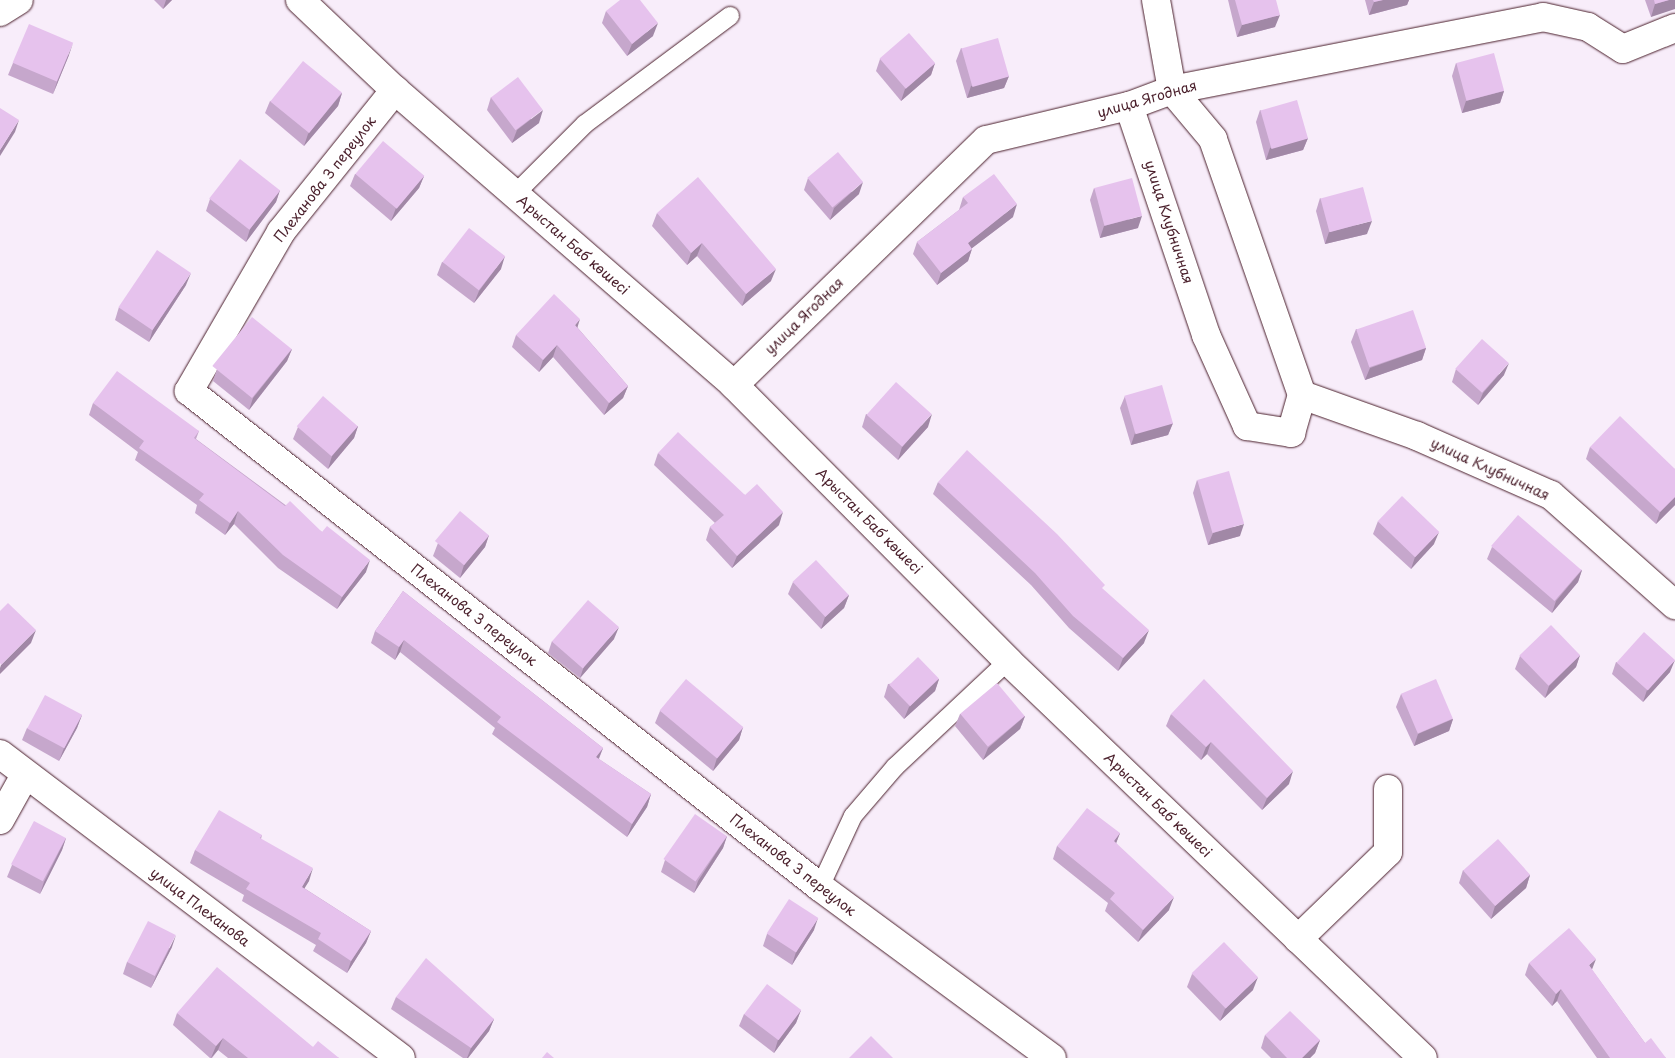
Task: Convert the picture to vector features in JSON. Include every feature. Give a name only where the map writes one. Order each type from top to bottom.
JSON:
[{"type":"street","points":[[0,12],[20,0]]},
{"type":"street","name":"Арыстан Баб көшесі","points":[[300,0],[395,90],[734,384],[1008,661],[1423,1058]]},
{"type":"street","points":[[1156,0],[1172,90],[1213,139],[1302,395]]},
{"type":"street","name":"улица Ягодная","points":[[734,384],[986,140],[1129,106],[1172,90],[1543,17],[1588,27],[1624,49],[1675,28]]},
{"type":"street","name":"Плеханова 3 переулок","points":[[395,90],[281,232],[189,391],[820,887],[1052,1058]]},
{"type":"street","name":"улица Клубничная","points":[[1129,106],[1206,336],[1247,426],[1291,433],[1302,395],[1417,436],[1551,496],[1675,606]]},
{"type":"street","name":"улица Плеханова","points":[[0,754],[25,775],[401,1058]]},
{"type":"street","points":[[0,820],[25,775]]},
{"type":"street","points":[[1298,939],[1388,852],[1388,789]]},
{"type":"lane","points":[[515,194],[585,124],[730,16]]},
{"type":"lane","points":[[820,887],[853,816],[895,767],[1008,661]]},
{"type":"building","points":[[620,0],[640,0],[658,23],[632,44],[606,11]]},
{"type":"building","points":[[1235,0],[1276,0],[1280,15],[1242,25]]},
{"type":"building","points":[[1654,0],[1669,0],[1655,4]]},
{"type":"building","points":[[29,24],[73,43],[57,81],[13,63]]},
{"type":"building","points":[[909,33],[935,63],[906,89],[880,59]]},
{"type":"building","points":[[998,38],[1009,76],[972,87],[961,48]]},
{"type":"building","points":[[1494,53],[1504,91],[1466,101],[1456,63]]},
{"type":"building","points":[[303,61],[342,92],[309,133],[270,101]]},
{"type":"building","points":[[518,77],[543,110],[516,130],[491,97]]},
{"type":"building","points":[[1297,100],[1308,138],[1271,149],[1260,110]]},
{"type":"building","points":[[0,108],[19,120],[0,150]]},
{"type":"building","points":[[383,141],[424,176],[397,209],[355,174]]},
{"type":"building","points":[[838,152],[863,182],[832,208],[807,178]]},
{"type":"building","points":[[240,159],[280,190],[249,230],[209,198]]},
{"type":"building","points":[[994,174],[1017,204],[968,243],[972,249],[941,273],[917,242],[968,203],[963,197]]},
{"type":"building","points":[[698,177],[776,269],[746,294],[702,243],[691,253],[657,213]]},
{"type":"building","points":[[1132,178],[1142,216],[1104,226],[1094,188]]},
{"type":"building","points":[[1363,187],[1372,221],[1330,232],[1320,198]]},
{"type":"building","points":[[469,228],[505,256],[479,290],[443,262]]},
{"type":"building","points":[[157,250],[191,273],[152,330],[118,307]]},
{"type":"building","points":[[554,294],[580,319],[575,325],[628,386],[609,403],[557,345],[543,360],[516,335]]},
{"type":"building","points":[[1413,310],[1426,348],[1369,367],[1356,330]]},
{"type":"building","points":[[252,317],[292,349],[252,398],[212,366]]},
{"type":"building","points":[[1482,339],[1509,363],[1482,393],[1455,369]]},
{"type":"building","points":[[117,371],[199,431],[194,438],[285,506],[290,501],[322,532],[327,526],[370,560],[342,597],[283,555],[238,511],[230,523],[199,500],[204,494],[139,448],[144,441],[93,403]]},
{"type":"building","points":[[896,382],[932,414],[902,447],[867,415]]},
{"type":"building","points":[[1162,385],[1173,423],[1136,434],[1125,396]]},
{"type":"building","points":[[323,396],[358,426],[331,456],[297,426]]},
{"type":"building","points":[[1620,416],[1675,469],[1675,497],[1660,512],[1590,447]]},
{"type":"building","points":[[678,432],[745,495],[757,484],[783,512],[737,556],[710,527],[724,515],[658,453]]},
{"type":"building","points":[[967,450],[1057,534],[1105,585],[1102,588],[1149,630],[1123,658],[1073,616],[1035,573],[938,482]]},
{"type":"building","points":[[1229,471],[1244,524],[1212,533],[1197,480]]},
{"type":"building","points":[[1402,496],[1439,532],[1415,557],[1378,521]]},
{"type":"building","points":[[460,511],[489,535],[464,565],[435,541]]},
{"type":"building","points":[[1518,515],[1581,570],[1554,601],[1491,546]]},
{"type":"building","points":[[816,560],[849,595],[825,617],[793,582]]},
{"type":"building","points":[[403,591],[603,748],[596,757],[651,794],[632,824],[497,722],[501,717],[404,640],[399,647],[375,631]]},
{"type":"building","points":[[588,600],[619,627],[583,668],[552,642]]},
{"type":"building","points":[[8,603],[36,630],[1,665],[0,611]]},
{"type":"building","points":[[1551,625],[1580,655],[1549,686],[1519,656]]},
{"type":"building","points":[[1644,632],[1675,660],[1648,691],[1617,662]]},
{"type":"building","points":[[918,657],[939,679],[910,706],[889,685]]},
{"type":"building","points":[[686,679],[743,727],[717,759],[660,710]]},
{"type":"building","points":[[1204,679],[1293,771],[1267,798],[1211,742],[1206,747],[1171,714]]},
{"type":"building","points":[[1436,679],[1453,719],[1418,733],[1401,694]]},
{"type":"building","points":[[997,683],[1025,716],[988,747],[960,714]]},
{"type":"building","points":[[45,695],[82,715],[64,748],[27,729]]},
{"type":"building","points":[[1087,808],[1120,833],[1114,841],[1174,897],[1143,930],[1110,899],[1115,893],[1057,846]]},
{"type":"building","points":[[219,810],[262,835],[260,838],[313,868],[302,887],[371,931],[351,961],[318,939],[321,933],[246,889],[250,883],[195,850]]},
{"type":"building","points":[[695,814],[727,836],[695,881],[663,859]]},
{"type":"building","points":[[34,821],[66,838],[43,881],[11,864]]},
{"type":"building","points":[[1498,839],[1530,875],[1495,906],[1463,870]]},
{"type":"building","points":[[789,899],[818,918],[796,952],[767,933]]},
{"type":"building","points":[[148,921],[176,935],[155,976],[127,962]]},
{"type":"building","points":[[1569,928],[1596,959],[1589,965],[1645,1043],[1651,1038],[1666,1058],[1610,1058],[1561,989],[1556,994],[1529,963]]},
{"type":"building","points":[[1224,942],[1258,977],[1226,1009],[1192,973]]},
{"type":"building","points":[[426,958],[494,1019],[471,1048],[396,997]]},
{"type":"building","points":[[217,967],[313,1047],[318,1041],[339,1058],[248,1058],[223,1038],[216,1046],[177,1013]]},
{"type":"building","points":[[767,984],[801,1010],[778,1040],[744,1014]]},
{"type":"building","points":[[1290,1011],[1320,1040],[1302,1058],[1287,1058],[1265,1035]]},
{"type":"building","points":[[871,1036],[893,1058],[849,1058]]},
{"type":"building","points":[[547,1052],[554,1058],[542,1058]]}]
